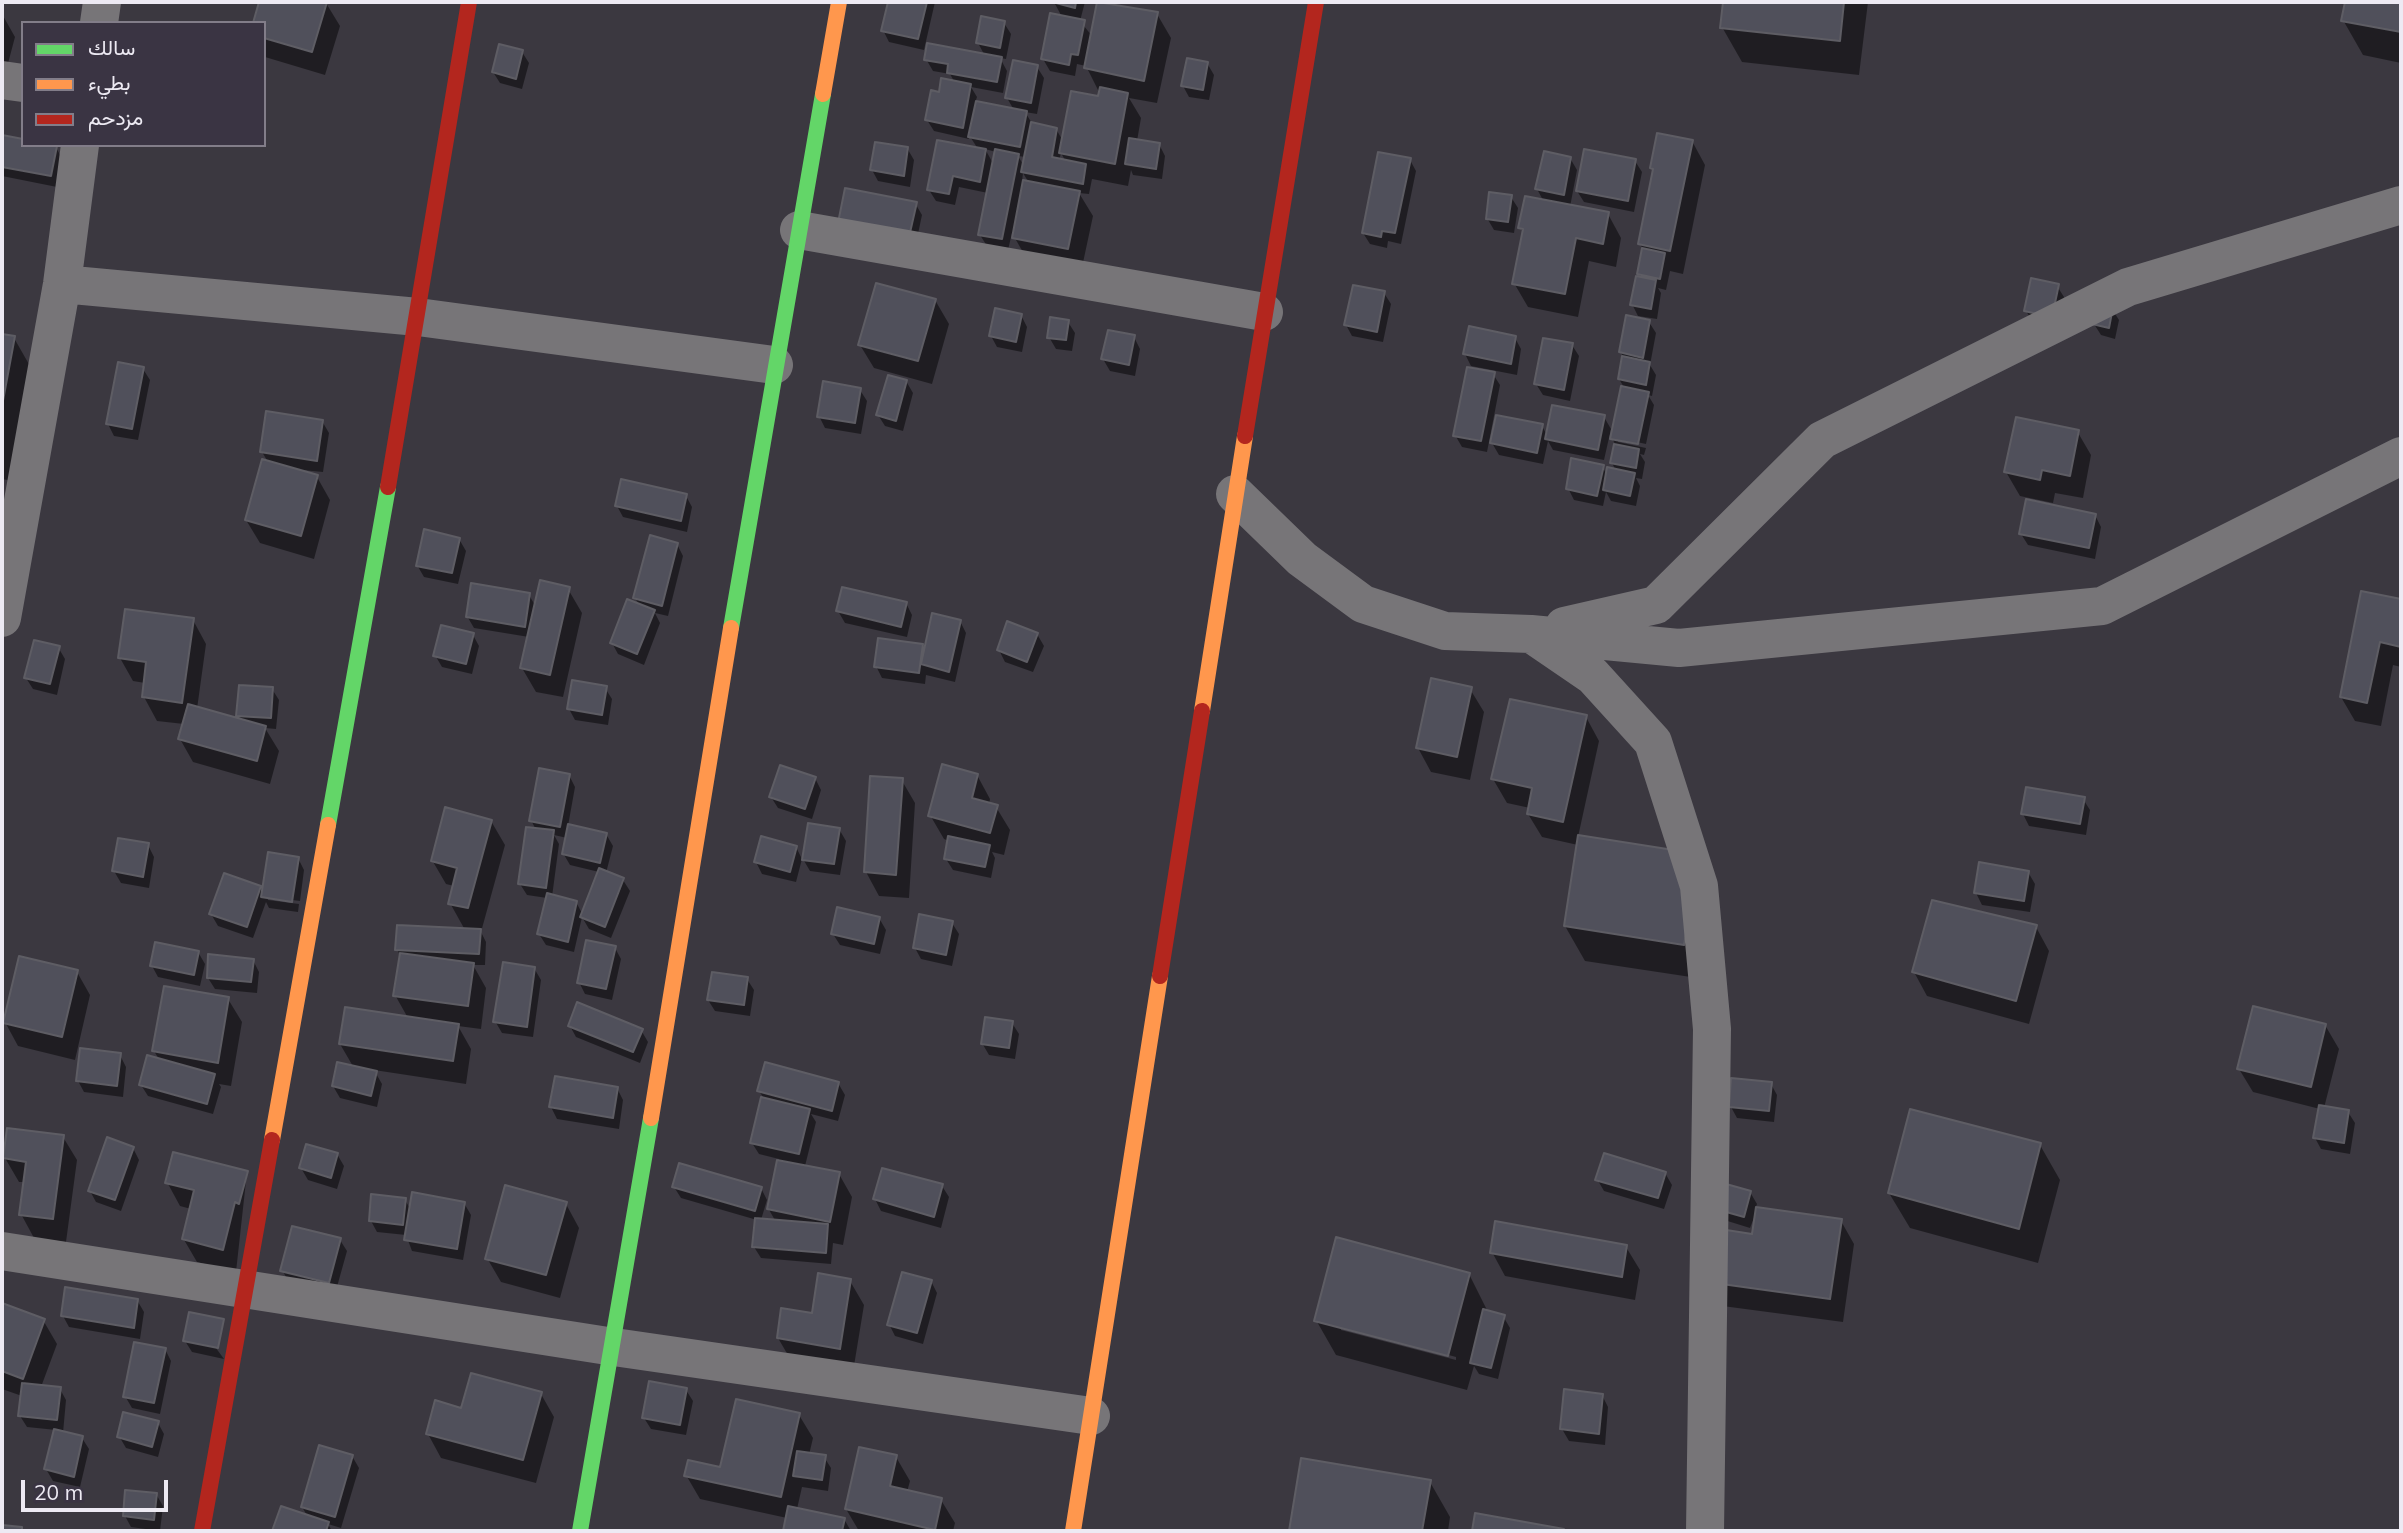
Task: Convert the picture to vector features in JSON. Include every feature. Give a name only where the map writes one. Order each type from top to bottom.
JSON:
[{"type":"street","points":[[99,21],[102,2]]},
{"type":"street","points":[[202,1531],[418,317],[469,2]]},
{"type":"street","points":[[580,1531],[614,1347],[774,365],[839,2]]},
{"type":"street","points":[[1073,1531],[1264,312],[1316,2]]},
{"type":"street","points":[[2,80],[21,83]]},
{"type":"street","points":[[2,618],[62,284],[80,147]]},
{"type":"street","points":[[1531,634],[1656,605],[1822,440],[2128,287],[2401,205]]},
{"type":"street","points":[[799,230],[1264,312]]},
{"type":"street","points":[[62,284],[418,317],[774,365]]},
{"type":"street","points":[[1235,495],[1303,559],[1363,604],[1444,631],[1531,634],[1679,648],[2102,606],[2401,456]]},
{"type":"street","points":[[1531,634],[1593,676],[1653,742],[1699,886],[1712,1029],[1705,1531]]},
{"type":"street","points":[[2,1251],[614,1347],[1091,1416]]},
{"type":"building","points":[[259,2],[327,2],[312,52],[266,39],[266,21],[254,21]]},
{"type":"building","points":[[888,2],[927,2],[918,39],[881,31]]},
{"type":"building","points":[[1052,2],[1076,2],[1075,8]]},
{"type":"building","points":[[1097,2],[1158,12],[1144,81],[1084,68]]},
{"type":"building","points":[[1723,2],[1844,2],[1840,41],[1720,28]]},
{"type":"building","points":[[2345,2],[2401,2],[2401,32],[2341,21]]},
{"type":"building","points":[[1050,13],[1085,20],[1078,55],[1071,54],[1069,65],[1041,59]]},
{"type":"building","points":[[981,16],[1005,21],[1000,48],[976,43]]},
{"type":"building","points":[[927,43],[1002,57],[997,82],[947,73],[948,64],[924,60]]},
{"type":"building","points":[[499,44],[523,50],[516,79],[492,72]]},
{"type":"building","points":[[1187,58],[1208,62],[1203,90],[1181,86]]},
{"type":"building","points":[[1013,60],[1038,65],[1031,103],[1005,98]]},
{"type":"building","points":[[941,78],[971,84],[963,128],[925,120],[931,90],[939,92]]},
{"type":"building","points":[[1100,87],[1128,93],[1115,164],[1059,153],[1071,91],[1098,96]]},
{"type":"building","points":[[976,101],[1027,111],[1020,147],[968,137]]},
{"type":"building","points":[[1031,122],[1057,128],[1052,157],[1086,164],[1083,184],[1021,172]]},
{"type":"building","points":[[1657,133],[1693,140],[1670,251],[1638,244],[1653,169],[1650,168]]},
{"type":"building","points":[[2,135],[21,139],[21,147],[57,147],[51,176],[2,167]]},
{"type":"building","points":[[1129,138],[1160,143],[1156,169],[1125,164]]},
{"type":"building","points":[[937,140],[986,149],[980,182],[953,176],[949,194],[927,190]]},
{"type":"building","points":[[875,142],[908,147],[904,176],[870,170]]},
{"type":"building","points":[[995,149],[1019,154],[1002,239],[978,235]]},
{"type":"building","points":[[1584,149],[1636,159],[1628,201],[1576,191]]},
{"type":"building","points":[[1544,151],[1571,157],[1564,195],[1535,189]]},
{"type":"building","points":[[1378,152],[1411,158],[1395,233],[1382,231],[1381,237],[1362,233]]},
{"type":"building","points":[[1023,180],[1080,191],[1068,249],[1012,238]]},
{"type":"building","points":[[845,188],[917,202],[909,237],[838,223]]},
{"type":"building","points":[[1489,192],[1512,195],[1508,222],[1486,219]]},
{"type":"building","points":[[1525,196],[1609,212],[1603,244],[1576,238],[1565,294],[1512,284],[1523,229],[1518,228]]},
{"type":"building","points":[[1642,248],[1665,253],[1660,279],[1637,274]]},
{"type":"building","points":[[1636,276],[1656,280],[1651,309],[1630,305]]},
{"type":"building","points":[[2031,278],[2059,284],[2052,317],[2024,311]]},
{"type":"building","points":[[876,283],[936,299],[918,361],[858,345]]},
{"type":"building","points":[[1353,285],[1385,291],[1377,332],[1344,325]]},
{"type":"building","points":[[2113,307],[2109,328],[2092,324]]},
{"type":"building","points":[[995,308],[1022,314],[1016,342],[989,336]]},
{"type":"building","points":[[1626,315],[1650,320],[1643,358],[1619,352]]},
{"type":"building","points":[[1050,317],[1069,320],[1066,340],[1047,338]]},
{"type":"building","points":[[1469,326],[1516,336],[1511,364],[1463,354]]},
{"type":"building","points":[[1108,330],[1135,335],[1129,365],[1101,359]]},
{"type":"building","points":[[2,334],[15,336],[2,406]]},
{"type":"building","points":[[1543,338],[1573,343],[1564,390],[1534,384]]},
{"type":"building","points":[[1622,356],[1650,362],[1646,385],[1618,379]]},
{"type":"building","points":[[118,362],[144,367],[132,429],[106,424]]},
{"type":"building","points":[[1467,367],[1495,372],[1481,441],[1453,436]]},
{"type":"building","points":[[888,375],[907,380],[896,421],[876,415]]},
{"type":"building","points":[[823,381],[861,388],[855,423],[817,417]]},
{"type":"building","points":[[1621,386],[1649,392],[1638,444],[1610,439]]},
{"type":"building","points":[[1552,405],[1605,415],[1598,450],[1545,439]]},
{"type":"building","points":[[266,411],[323,420],[317,461],[260,452]]},
{"type":"building","points":[[1496,415],[1543,424],[1537,453],[1490,443]]},
{"type":"building","points":[[2016,417],[2079,430],[2070,476],[2042,470],[2040,480],[2004,472]]},
{"type":"building","points":[[1614,444],[1639,449],[1636,468],[1610,463]]},
{"type":"building","points":[[1571,458],[1604,465],[1597,496],[1566,489]]},
{"type":"building","points":[[262,459],[318,475],[301,536],[245,520]]},
{"type":"building","points":[[1607,467],[1635,473],[1630,496],[1603,490]]},
{"type":"building","points":[[621,479],[687,494],[681,521],[615,506]]},
{"type":"building","points":[[2026,499],[2096,514],[2089,548],[2019,534]]},
{"type":"building","points":[[424,529],[460,538],[452,573],[416,566]]},
{"type":"building","points":[[650,535],[678,543],[662,606],[633,598]]},
{"type":"building","points":[[540,580],[570,587],[550,675],[520,668]]},
{"type":"building","points":[[471,583],[530,593],[525,627],[466,617]]},
{"type":"building","points":[[842,587],[907,602],[901,627],[836,611]]},
{"type":"building","points":[[2361,591],[2401,599],[2401,647],[2380,642],[2367,703],[2340,697]]},
{"type":"building","points":[[627,599],[655,610],[637,654],[610,643]]},
{"type":"building","points":[[125,609],[194,618],[182,703],[142,697],[146,662],[118,658]]},
{"type":"building","points":[[932,613],[961,620],[949,672],[921,664]]},
{"type":"building","points":[[1007,621],[1038,633],[1027,662],[997,650]]},
{"type":"building","points":[[441,625],[474,633],[466,664],[433,656]]},
{"type":"building","points":[[878,638],[923,644],[919,673],[874,667]]},
{"type":"building","points":[[34,640],[60,646],[50,684],[24,678]]},
{"type":"building","points":[[1431,678],[1472,687],[1457,757],[1416,748]]},
{"type":"building","points":[[572,680],[607,686],[602,715],[567,709]]},
{"type":"building","points":[[239,685],[273,687],[271,718],[236,716]]},
{"type":"building","points":[[1510,699],[1587,715],[1563,822],[1527,814],[1532,788],[1491,779]]},
{"type":"building","points":[[188,704],[266,726],[257,761],[178,739]]},
{"type":"building","points":[[942,764],[978,774],[972,798],[998,805],[990,833],[928,816]]},
{"type":"building","points":[[780,765],[816,777],[805,809],[769,797]]},
{"type":"building","points":[[539,768],[570,774],[560,827],[529,821]]},
{"type":"building","points":[[870,776],[903,778],[896,875],[864,872]]},
{"type":"building","points":[[2026,787],[2085,797],[2080,824],[2021,814]]},
{"type":"building","points":[[445,807],[492,820],[468,908],[448,904],[457,868],[431,861]]},
{"type":"building","points":[[808,823],[840,828],[834,864],[802,860]]},
{"type":"building","points":[[568,824],[607,833],[600,863],[562,854]]},
{"type":"building","points":[[526,827],[554,830],[546,888],[518,884]]},
{"type":"building","points":[[1578,835],[1699,854],[1684,945],[1564,926]]},
{"type":"building","points":[[761,836],[797,846],[790,872],[754,862]]},
{"type":"building","points":[[948,836],[990,845],[985,867],[944,859]]},
{"type":"building","points":[[118,838],[149,843],[143,877],[112,871]]},
{"type":"building","points":[[268,852],[299,857],[292,902],[261,897]]},
{"type":"building","points":[[1979,862],[2029,871],[2024,901],[1974,893]]},
{"type":"building","points":[[599,868],[624,878],[605,927],[580,917]]},
{"type":"building","points":[[224,873],[261,886],[247,927],[209,914]]},
{"type":"building","points":[[547,893],[577,901],[568,942],[537,934]]},
{"type":"building","points":[[1932,900],[2037,925],[2016,1001],[1912,972]]},
{"type":"building","points":[[837,907],[880,917],[874,944],[831,934]]},
{"type":"building","points":[[919,914],[953,921],[946,955],[913,948]]},
{"type":"building","points":[[397,925],[481,929],[479,954],[395,950]]},
{"type":"building","points":[[586,940],[616,946],[606,989],[577,983]]},
{"type":"building","points":[[155,942],[199,951],[194,975],[150,966]]},
{"type":"building","points":[[400,953],[474,963],[468,1006],[393,996]]},
{"type":"building","points":[[208,954],[254,959],[251,982],[207,978]]},
{"type":"building","points":[[19,956],[78,970],[62,1037],[3,1023]]},
{"type":"building","points":[[503,962],[535,967],[527,1027],[493,1022]]},
{"type":"building","points":[[712,972],[748,977],[744,1005],[707,1000]]},
{"type":"building","points":[[164,986],[229,997],[218,1063],[152,1051]]},
{"type":"building","points":[[577,1002],[643,1029],[633,1052],[568,1026]]},
{"type":"building","points":[[2253,1006],[2326,1024],[2311,1087],[2237,1069]]},
{"type":"building","points":[[345,1007],[459,1024],[453,1061],[339,1044]]},
{"type":"building","points":[[985,1017],[1013,1021],[1009,1048],[981,1044]]},
{"type":"building","points":[[80,1048],[121,1053],[117,1086],[76,1081]]},
{"type":"building","points":[[147,1055],[215,1074],[207,1104],[139,1085]]},
{"type":"building","points":[[337,1062],[377,1071],[371,1096],[332,1086]]},
{"type":"building","points":[[765,1062],[839,1082],[832,1111],[757,1091]]},
{"type":"building","points":[[555,1076],[618,1087],[613,1118],[549,1107]]},
{"type":"building","points":[[1731,1078],[1772,1082],[1769,1111],[1729,1107]]},
{"type":"building","points":[[761,1097],[810,1109],[799,1154],[750,1143]]},
{"type":"building","points":[[2319,1105],[2349,1110],[2344,1143],[2313,1138]]},
{"type":"building","points":[[1910,1109],[2041,1143],[2019,1229],[1888,1193]]},
{"type":"building","points":[[7,1128],[64,1135],[53,1219],[19,1215],[26,1162],[3,1158]]},
{"type":"building","points":[[107,1137],[134,1147],[115,1200],[88,1191]]},
{"type":"building","points":[[306,1144],[338,1153],[331,1178],[299,1168]]},
{"type":"building","points":[[173,1152],[248,1171],[239,1204],[235,1202],[223,1250],[182,1239],[194,1190],[165,1183]]},
{"type":"building","points":[[1604,1153],[1666,1172],[1658,1198],[1595,1180]]},
{"type":"building","points":[[777,1160],[840,1172],[830,1222],[767,1209]]},
{"type":"building","points":[[679,1163],[762,1187],[755,1211],[672,1187]]},
{"type":"building","points":[[882,1168],[943,1184],[934,1217],[873,1199]]},
{"type":"building","points":[[1719,1182],[1751,1191],[1744,1217],[1712,1208]]},
{"type":"building","points":[[505,1185],[567,1202],[546,1275],[485,1259]]},
{"type":"building","points":[[412,1192],[465,1202],[457,1249],[404,1240]]},
{"type":"building","points":[[371,1194],[406,1198],[403,1225],[369,1221]]},
{"type":"building","points":[[1756,1207],[1842,1219],[1830,1299],[1700,1281],[1707,1227],[1752,1234]]},
{"type":"building","points":[[755,1218],[828,1224],[826,1253],[752,1247]]},
{"type":"building","points":[[1495,1221],[1627,1245],[1622,1277],[1490,1253]]},
{"type":"building","points":[[292,1226],[341,1238],[329,1283],[280,1271]]},
{"type":"building","points":[[1336,1237],[1470,1273],[1448,1356],[1314,1321]]},
{"type":"building","points":[[902,1272],[932,1280],[917,1333],[887,1325]]},
{"type":"building","points":[[818,1273],[851,1279],[840,1349],[777,1338],[781,1308],[812,1313]]},
{"type":"building","points":[[65,1287],[138,1299],[134,1328],[61,1316]]},
{"type":"building","points":[[2,1303],[45,1319],[23,1379],[2,1371]]},
{"type":"building","points":[[1483,1309],[1505,1315],[1491,1368],[1470,1363]]},
{"type":"building","points":[[189,1312],[224,1319],[218,1348],[183,1341]]},
{"type":"building","points":[[134,1342],[166,1348],[154,1403],[123,1397]]},
{"type":"building","points":[[471,1373],[542,1392],[523,1460],[426,1434],[435,1400],[461,1408]]},
{"type":"building","points":[[649,1381],[687,1388],[680,1425],[642,1418]]},
{"type":"building","points":[[22,1383],[61,1387],[57,1420],[18,1416]]},
{"type":"building","points":[[1564,1389],[1603,1394],[1599,1434],[1560,1429]]},
{"type":"building","points":[[736,1399],[800,1413],[781,1497],[684,1476],[688,1460],[720,1467]]},
{"type":"building","points":[[123,1412],[159,1421],[152,1447],[117,1437]]},
{"type":"building","points":[[54,1429],[83,1436],[74,1477],[44,1469]]},
{"type":"building","points":[[319,1445],[353,1455],[335,1517],[301,1507]]},
{"type":"building","points":[[859,1447],[897,1455],[890,1486],[942,1498],[935,1530],[845,1509]]},
{"type":"building","points":[[797,1451],[826,1455],[822,1480],[793,1476]]},
{"type":"building","points":[[1301,1458],[1431,1480],[1422,1531],[1289,1531]]},
{"type":"building","points":[[125,1490],[157,1493],[154,1520],[123,1516]]},
{"type":"building","points":[[281,1506],[329,1522],[326,1531],[272,1531]]},
{"type":"building","points":[[788,1506],[845,1518],[842,1531],[783,1531]]},
{"type":"building","points":[[1475,1513],[1564,1529],[1472,1531]]},
{"type":"building","points":[[2,1525],[22,1527],[22,1531],[2,1531]]},
{"type":"traffic: fast","points":[[731,628],[823,94]]},
{"type":"traffic: fast","points":[[328,825],[388,487]]},
{"type":"traffic: fast","points":[[580,1531],[651,1118]]},
{"type":"traffic: slow","points":[[823,94],[839,2]]},
{"type":"traffic: slow","points":[[1202,711],[1245,436]]},
{"type":"traffic: slow","points":[[651,1118],[731,628]]},
{"type":"traffic: slow","points":[[272,1140],[328,825]]},
{"type":"traffic: slow","points":[[1073,1531],[1160,976]]},
{"type":"traffic: jam","points":[[388,487],[469,2]]},
{"type":"traffic: jam","points":[[1245,436],[1316,2]]},
{"type":"traffic: jam","points":[[1160,976],[1202,711]]},
{"type":"traffic: jam","points":[[202,1531],[272,1140]]}]
